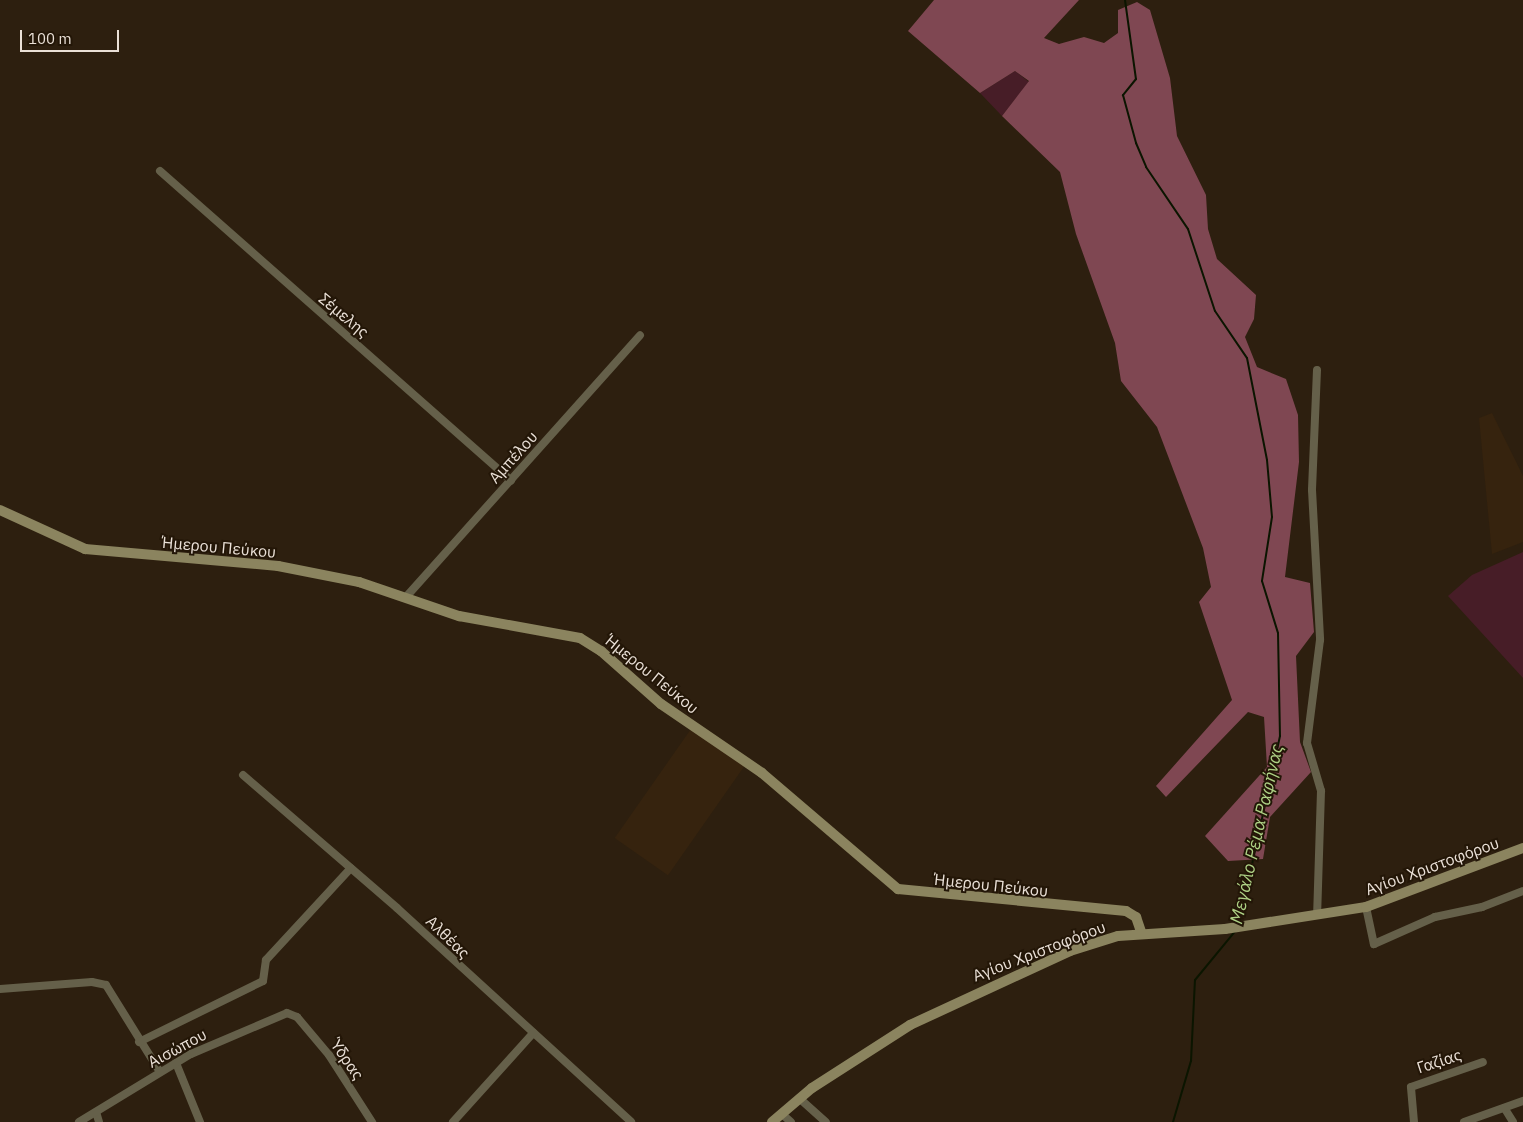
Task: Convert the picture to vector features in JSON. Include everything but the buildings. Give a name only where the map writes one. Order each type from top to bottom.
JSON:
[{"type":"street","name":"Σέμελης","points":[[160,171],[511,480]]},
{"type":"street","name":"Αμπέλου","points":[[406,597],[640,335]]},
{"type":"street","points":[[1317,370],[1312,490],[1320,640],[1307,743],[1321,791],[1317,915]]},
{"type":"street","name":"Ήμερου Πεύκου","points":[[0,510],[85,548],[250,562],[359,582],[442,611],[560,632],[593,645],[661,704],[762,774],[898,889],[1126,911],[1136,917],[1142,934]]},
{"type":"street","name":"Αλθέας","points":[[243,775],[351,868],[631,1122]]},
{"type":"street","name":"Αγίου Χριστοφόρου","points":[[772,1122],[799,1098],[910,1024],[975,992],[1100,941],[1142,934],[1225,929],[1366,907],[1523,848]]},
{"type":"street","points":[[139,1042],[262,982],[266,960],[351,868]]},
{"type":"street","points":[[1366,907],[1374,944],[1435,917],[1482,907],[1523,891]]},
{"type":"street","points":[[0,989],[100,982],[118,997],[139,1042],[160,1072]]},
{"type":"street","name":"Αισώπου","points":[[79,1122],[176,1063],[276,1015],[294,1014]]},
{"type":"street","name":"Ύδρας","points":[[294,1014],[329,1055],[372,1122]]},
{"type":"street","points":[[453,1122],[533,1033]]},
{"type":"street","name":"Γαζίας","points":[[1414,1122],[1411,1087],[1483,1062]]},
{"type":"street","points":[[176,1063],[200,1122]]},
{"type":"street","points":[[799,1098],[826,1122]]},
{"type":"street","points":[[1464,1122],[1506,1109],[1523,1101]]},
{"type":"street","points":[[1506,1109],[1513,1122]]},
{"type":"street","points":[[96,1112],[100,1122]]},
{"type":"street","points":[[782,1114],[791,1122]]},
{"type":"shaded area","points":[[934,0],[1079,0],[1044,38],[1059,44],[1084,37],[1104,43],[1118,33],[1118,10],[1137,2],[1150,10],[1170,78],[1177,136],[1206,195],[1208,229],[1217,259],[1256,295],[1254,319],[1245,337],[1257,367],[1286,379],[1298,415],[1299,462],[1285,577],[1310,583],[1314,632],[1296,656],[1300,742],[1311,772],[1270,817],[1263,859],[1228,861],[1205,836],[1267,767],[1264,717],[1248,712],[1166,797],[1156,786],[1232,700],[1199,602],[1211,587],[1203,548],[1157,427],[1121,381],[1115,343],[1076,234],[1060,172],[1002,116],[1029,81],[1015,71],[980,93],[908,31]]},
{"type":"shaded area","points":[[1015,71],[1029,82],[1002,116],[980,93]]},
{"type":"shaded area","points":[[1492,413],[1523,476],[1523,542],[1492,554],[1479,418]]},
{"type":"shaded area","points":[[1523,552],[1523,678],[1448,596],[1472,575]]},
{"type":"shaded area","points":[[691,729],[744,766],[668,875],[615,838]]},
{"type":"waterway","name":"Μεγάλο Ρέμα Ραφήνας","points":[[1125,0],[1136,79],[1123,95],[1136,143],[1146,167],[1188,229],[1215,311],[1247,358],[1267,460],[1272,517],[1262,581],[1278,633],[1280,736],[1239,924]]},
{"type":"waterway","name":"Μεγάλο Ρέμα Ραφήνας","points":[[1173,1122],[1191,1061],[1195,980],[1236,930]]}]
